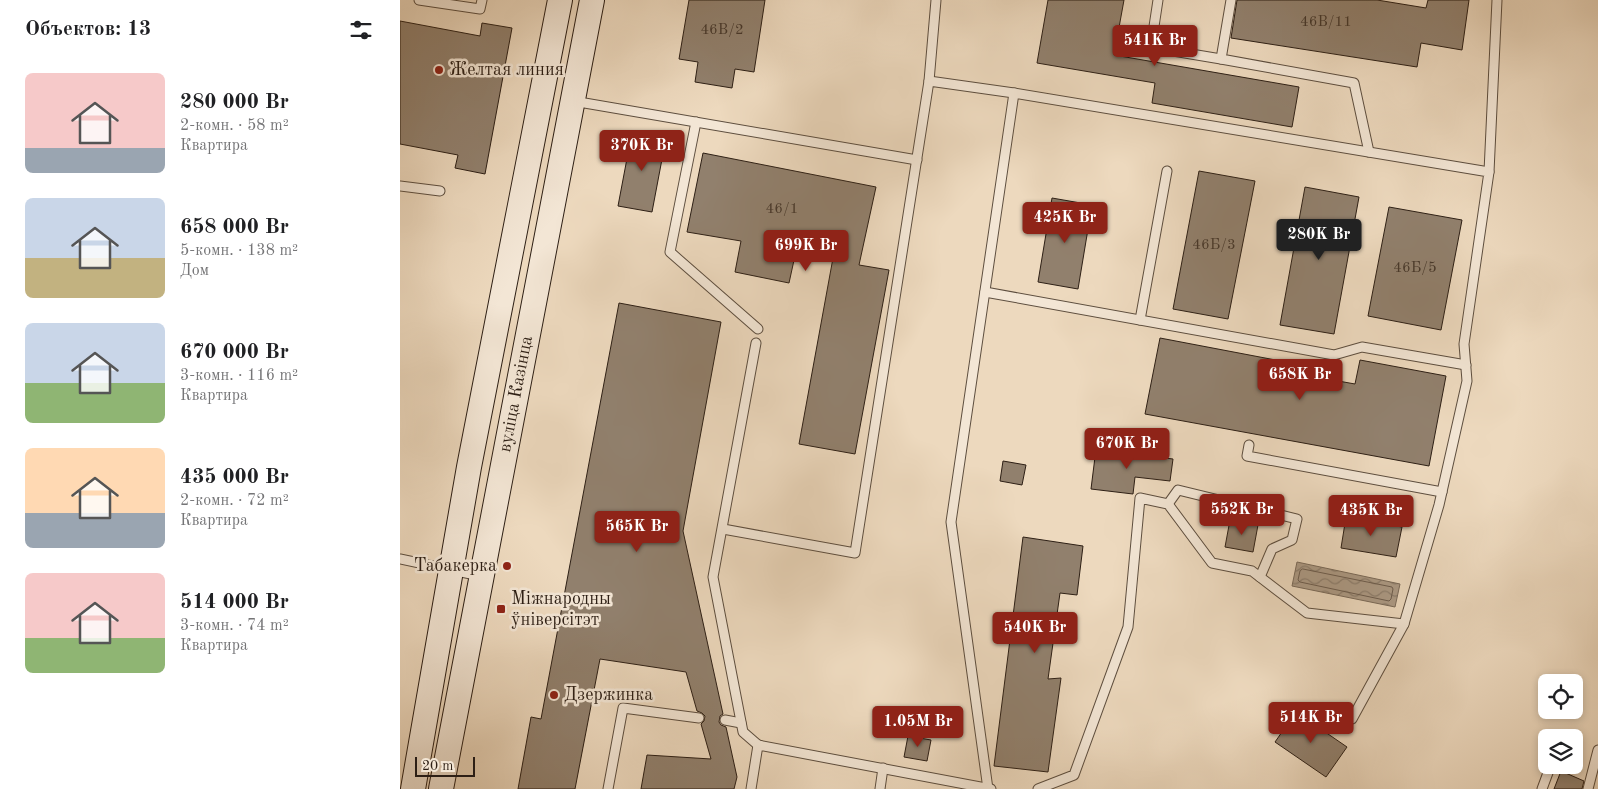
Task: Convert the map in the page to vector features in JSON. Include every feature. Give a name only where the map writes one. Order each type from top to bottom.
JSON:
[{"type":"main road","name":"вуліца Казінца","points":[[413,789],[469,467],[560,0]]},
{"type":"main road","name":"вуліца Казінца","points":[[441,789],[592,0]]},
{"type":"main road","points":[[510,255],[512,262],[517,267],[532,268],[541,262]]},
{"type":"lane","points":[[419,0],[480,9],[482,0]]},
{"type":"lane","points":[[723,529],[854,553],[929,81],[936,0]]},
{"type":"lane","points":[[1158,0],[1153,33],[1173,51],[1354,83],[1369,152]]},
{"type":"lane","points":[[1221,59],[1231,0]]},
{"type":"lane","points":[[1352,719],[1404,624],[1442,492],[1466,381],[1464,344],[1489,172],[1497,0]]},
{"type":"lane","points":[[929,81],[1014,93],[1489,172]]},
{"type":"lane","points":[[756,343],[713,577],[743,732],[758,745],[989,789],[951,522],[1014,93]]},
{"type":"lane","points":[[572,101],[917,160]]},
{"type":"lane","points":[[696,122],[670,252],[758,329]]},
{"type":"lane","points":[[1140,320],[1167,170]]},
{"type":"lane","points":[[400,186],[440,191]]},
{"type":"lane","points":[[985,292],[1334,355],[1362,347],[1466,365]]},
{"type":"lane","points":[[1249,445],[1247,456],[1442,492]]},
{"type":"lane","points":[[1168,504],[1178,490],[1296,519],[1292,540],[1272,549],[1260,576]]},
{"type":"lane","points":[[1038,789],[1074,774],[1128,627],[1140,498],[1168,504],[1212,563],[1252,571],[1307,613],[1404,624]]},
{"type":"lane","points":[[400,559],[482,576]]},
{"type":"lane","points":[[608,789],[623,708],[699,718]]},
{"type":"lane","points":[[724,720],[741,723]]},
{"type":"lane","points":[[751,789],[758,745]]},
{"type":"lane","points":[[1588,789],[1598,750]]},
{"type":"lane","points":[[880,789],[883,768]]},
{"type":"lane","points":[[1542,789],[1548,774]]},
{"type":"water","points":[[1297,562],[1400,584],[1395,607],[1292,586]]},
{"type":"building","points":[[689,0],[765,0],[754,72],[735,69],[732,88],[695,82],[698,62],[679,59]]},
{"type":"building","points":[[1048,0],[1124,0],[1114,55],[1299,87],[1292,127],[1152,103],[1155,83],[1037,63]]},
{"type":"building","points":[[1237,0],[1377,0],[1426,8],[1428,0],[1469,0],[1462,50],[1421,43],[1417,67],[1231,38]]},
{"type":"building","points":[[400,21],[480,36],[482,23],[512,28],[485,174],[455,168],[458,155],[400,144]]},
{"type":"building","points":[[632,132],[666,138],[652,212],[618,206]]},
{"type":"building","points":[[703,153],[876,187],[859,265],[889,270],[855,454],[799,444],[833,258],[796,251],[789,283],[735,272],[741,241],[687,232]]},
{"type":"building","points":[[1199,171],[1255,181],[1228,319],[1173,309]]},
{"type":"building","points":[[1305,187],[1359,197],[1334,334],[1280,325]]},
{"type":"building","points":[[1052,198],[1092,205],[1078,289],[1038,282]]},
{"type":"building","points":[[1389,207],[1462,220],[1441,330],[1368,316]]},
{"type":"building","points":[[619,303],[721,322],[683,531],[723,714],[720,716],[719,722],[726,727],[737,777],[734,789],[641,789],[647,755],[711,759],[701,724],[705,716],[697,711],[686,672],[600,659],[575,789],[518,789],[531,717],[541,719]]},
{"type":"building","points":[[1160,338],[1328,370],[1327,379],[1355,384],[1360,360],[1446,376],[1429,466],[1145,414]]},
{"type":"building","points":[[1096,449],[1173,459],[1170,481],[1135,477],[1133,494],[1091,489]]},
{"type":"building","points":[[1003,461],[1026,465],[1022,485],[1000,481]]},
{"type":"building","points":[[1346,517],[1402,527],[1396,557],[1341,548]]},
{"type":"building","points":[[1230,520],[1258,525],[1253,552],[1225,547]]},
{"type":"building","points":[[1023,537],[1083,546],[1077,595],[1060,593],[1048,679],[1061,678],[1048,772],[994,766]]},
{"type":"building","points":[[1296,712],[1347,747],[1326,777],[1275,742]]},
{"type":"building","points":[[908,736],[931,740],[927,761],[904,757]]},
{"type":"building","points":[[1560,774],[1568,774],[1584,781],[1582,789],[1554,789]]},
{"type":"place","name":"Желтая линия","points":[[439,70]]},
{"type":"place","name":"Табакерка","points":[[507,566]]},
{"type":"place","name":"Міжнародны ўніверсітэт","points":[[501,609]]},
{"type":"place","name":"Дзержинка","points":[[554,695]]}]
